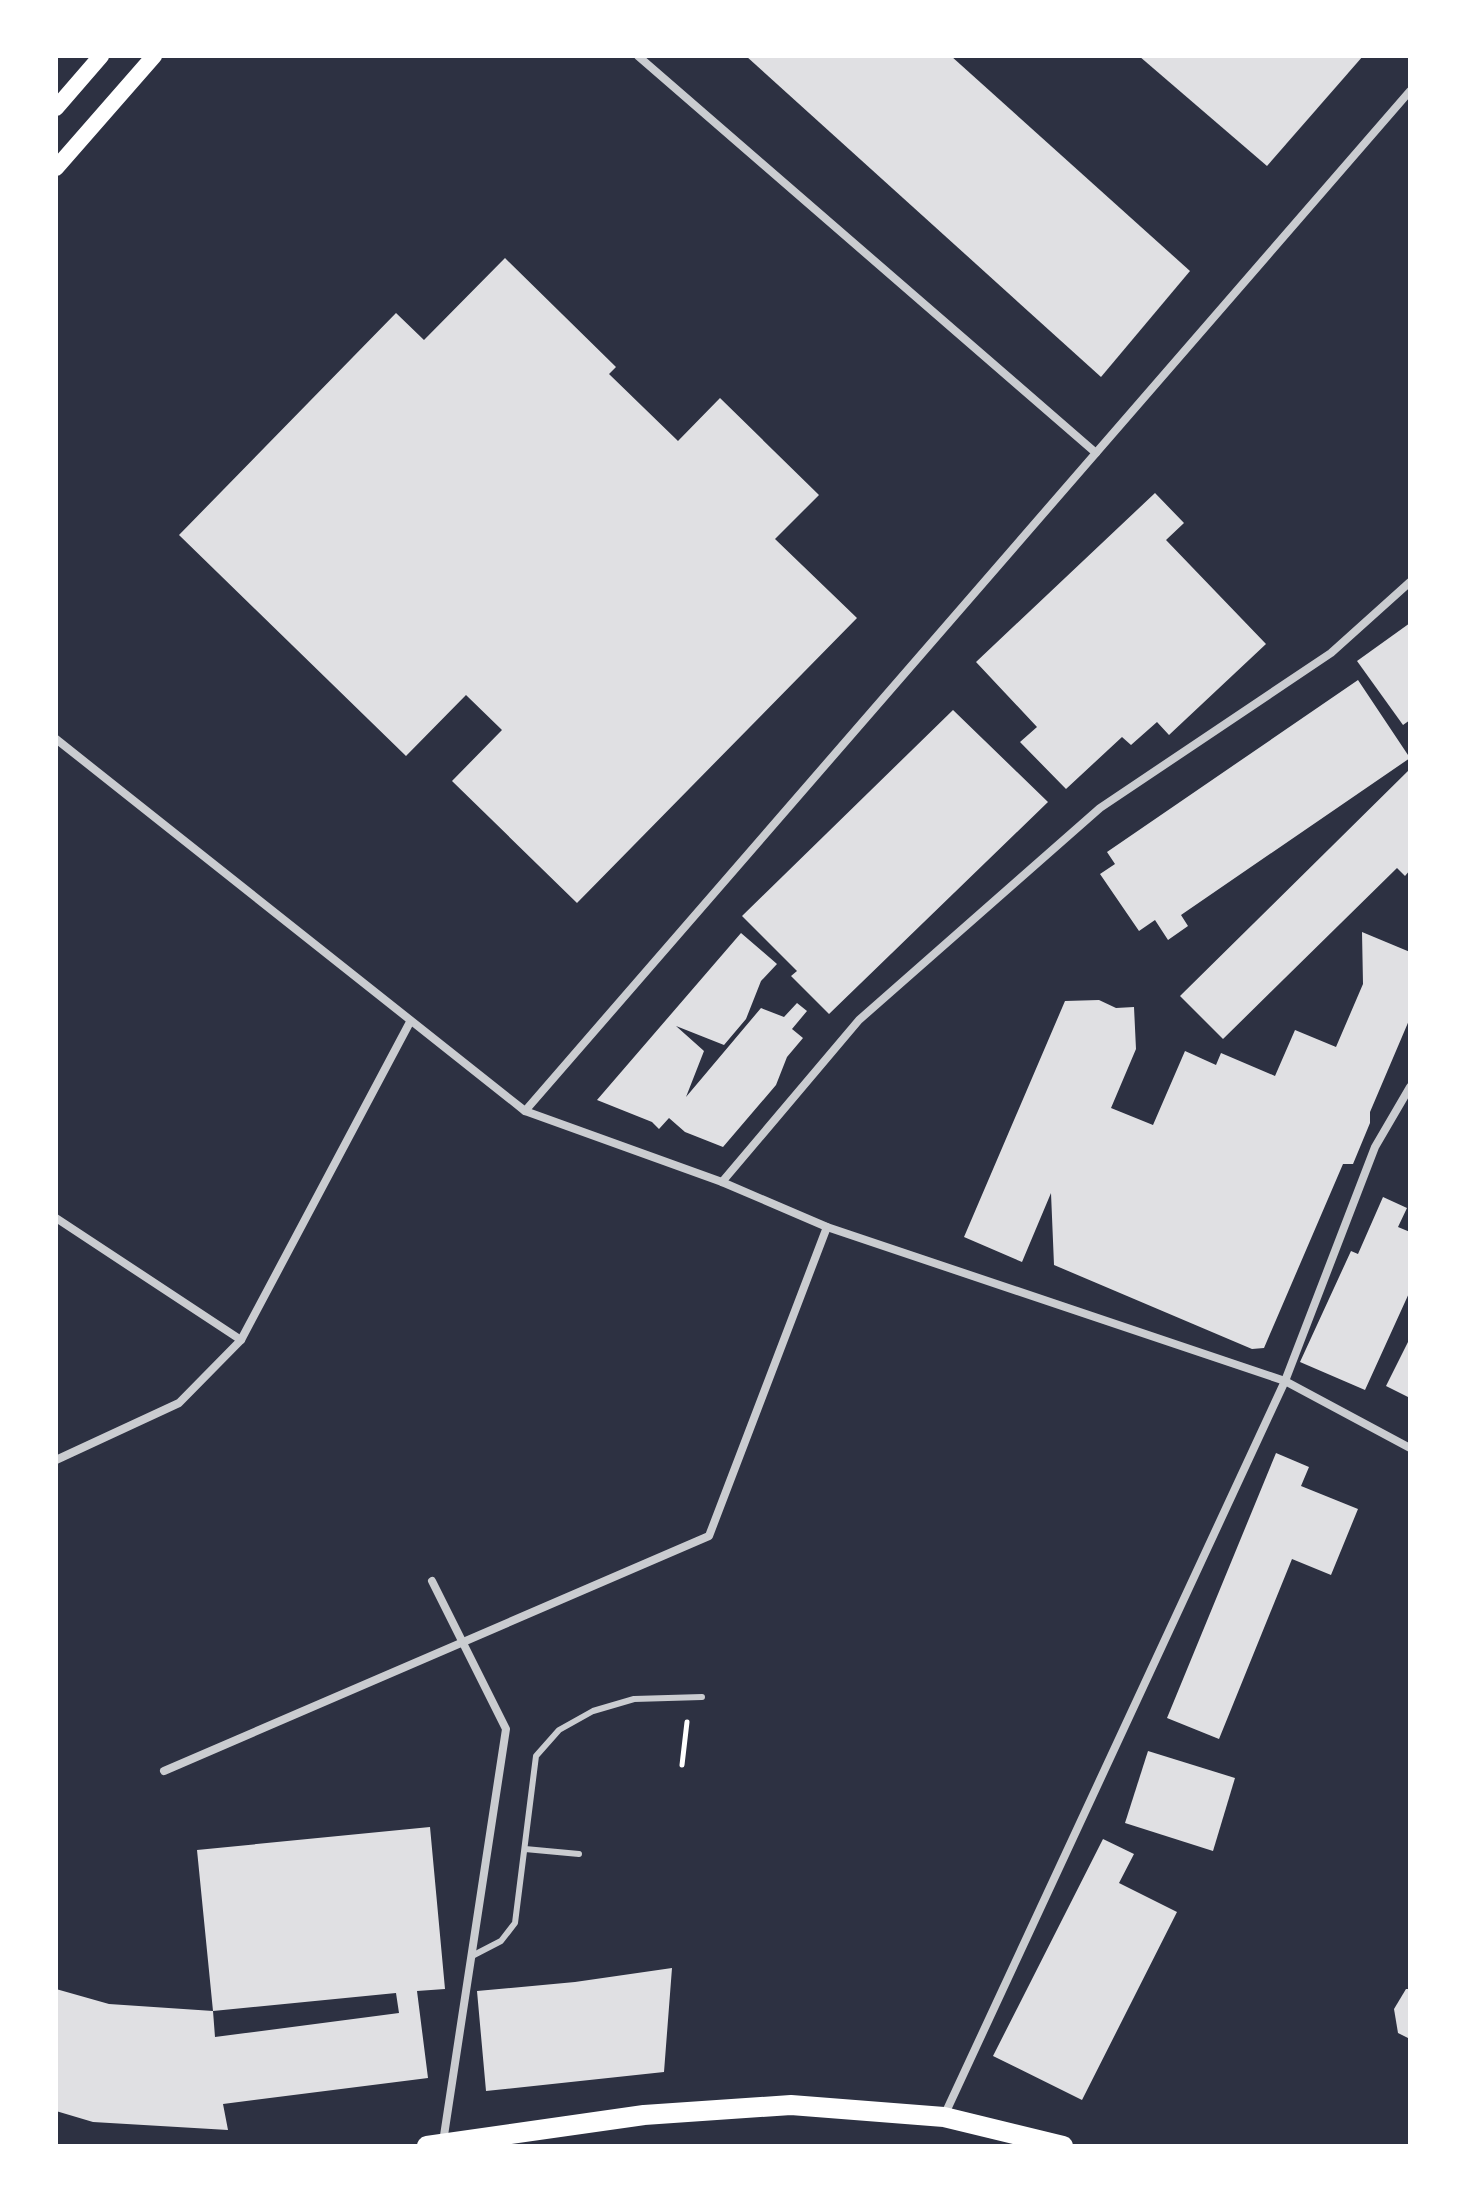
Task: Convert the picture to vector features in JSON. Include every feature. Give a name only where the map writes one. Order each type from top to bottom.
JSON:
[{"type":"main road","points":[[56,108],[101,56]]},
{"type":"main road","points":[[56,168],[154,56]]},
{"type":"main road","points":[[435,2145],[644,2115],[791,2105],[944,2117],[1063,2146]]},
{"type":"street","points":[[638,56],[1096,453]]},
{"type":"street","points":[[525,1111],[1410,91]]},
{"type":"street","points":[[722,1182],[859,1020],[1100,808],[1331,653],[1410,582]]},
{"type":"street","points":[[56,739],[525,1111],[722,1182],[827,1227],[1285,1381],[1410,1448]]},
{"type":"street","points":[[56,1460],[179,1403],[241,1340],[410,1022]]},
{"type":"street","points":[[944,2117],[1285,1381],[1375,1147],[1410,1087]]},
{"type":"street","points":[[56,1218],[241,1340]]},
{"type":"street","points":[[164,1771],[709,1536],[827,1227]]},
{"type":"street","points":[[432,1581],[506,1729],[472,1956],[435,2145]]},
{"type":"lane","points":[[472,1956],[501,1941],[515,1923],[536,1756],[559,1730],[593,1711],[634,1699],[702,1697]]},
{"type":"lane","points":[[525,1849],[579,1854]]},
{"type":"path","points":[[682,1765],[688,1709]]},
{"type":"building","points":[[746,56],[951,56],[1190,271],[1101,377]]},
{"type":"building","points":[[1139,56],[1363,56],[1267,166]]},
{"type":"building","points":[[505,258],[616,367],[609,374],[678,441],[720,398],[819,495],[775,539],[857,618],[577,903],[452,781],[502,730],[466,695],[406,756],[179,535],[396,313],[424,340]]},
{"type":"building","points":[[1155,493],[1184,523],[1166,540],[1266,644],[1169,735],[1157,722],[1131,745],[1122,737],[1066,789],[1020,742],[1037,727],[976,662]]},
{"type":"building","points":[[1410,623],[1410,720],[1403,725],[1357,661]]},
{"type":"building","points":[[1358,680],[1410,758],[1181,915],[1188,926],[1168,940],[1155,920],[1139,931],[1100,874],[1115,864],[1107,852]]},
{"type":"building","points":[[953,710],[1048,802],[829,1014],[791,976],[797,971],[742,916]]},
{"type":"building","points":[[1410,769],[1410,870],[1405,876],[1397,868],[1223,1039],[1180,996]]},
{"type":"building","points":[[1362,932],[1410,952],[1410,1018],[1370,1112],[1370,1123],[1353,1164],[1343,1164],[1264,1348],[1252,1349],[1054,1265],[1051,1193],[1022,1262],[964,1237],[1065,1001],[1099,1000],[1116,1008],[1134,1007],[1136,1049],[1111,1108],[1153,1125],[1185,1051],[1216,1065],[1221,1053],[1275,1076],[1295,1030],[1336,1047],[1363,984]]},
{"type":"building","points":[[741,933],[777,964],[761,981],[746,1019],[724,1045],[676,1026],[704,1051],[686,1097],[761,1008],[784,1017],[797,1003],[807,1011],[792,1029],[803,1038],[787,1057],[776,1085],[723,1147],[685,1132],[669,1118],[659,1129],[652,1122],[597,1100]]},
{"type":"building","points":[[1383,1197],[1407,1208],[1398,1227],[1410,1232],[1410,1291],[1365,1390],[1300,1362],[1351,1251],[1358,1254]]},
{"type":"building","points":[[1410,1338],[1410,1398],[1386,1386]]},
{"type":"building","points":[[1276,1453],[1309,1467],[1301,1486],[1358,1509],[1331,1575],[1292,1559],[1219,1739],[1167,1718]]},
{"type":"building","points":[[1148,1751],[1235,1778],[1213,1851],[1125,1823]]},
{"type":"building","points":[[430,1827],[445,1989],[417,1991],[428,2078],[223,2104],[228,2130],[93,2122],[56,2111],[56,1989],[109,2004],[213,2011],[197,1850]],"holes":[[[396,1993],[399,2013],[215,2037],[213,2011]]]},
{"type":"building","points":[[1103,1839],[1134,1854],[1119,1883],[1177,1912],[1082,2100],[993,2056]]},
{"type":"building","points":[[672,1968],[664,2072],[486,2091],[477,1991],[575,1982]]},
{"type":"building","points":[[1406,1989],[1410,1989],[1410,2039],[1398,2033],[1394,2009]]}]
